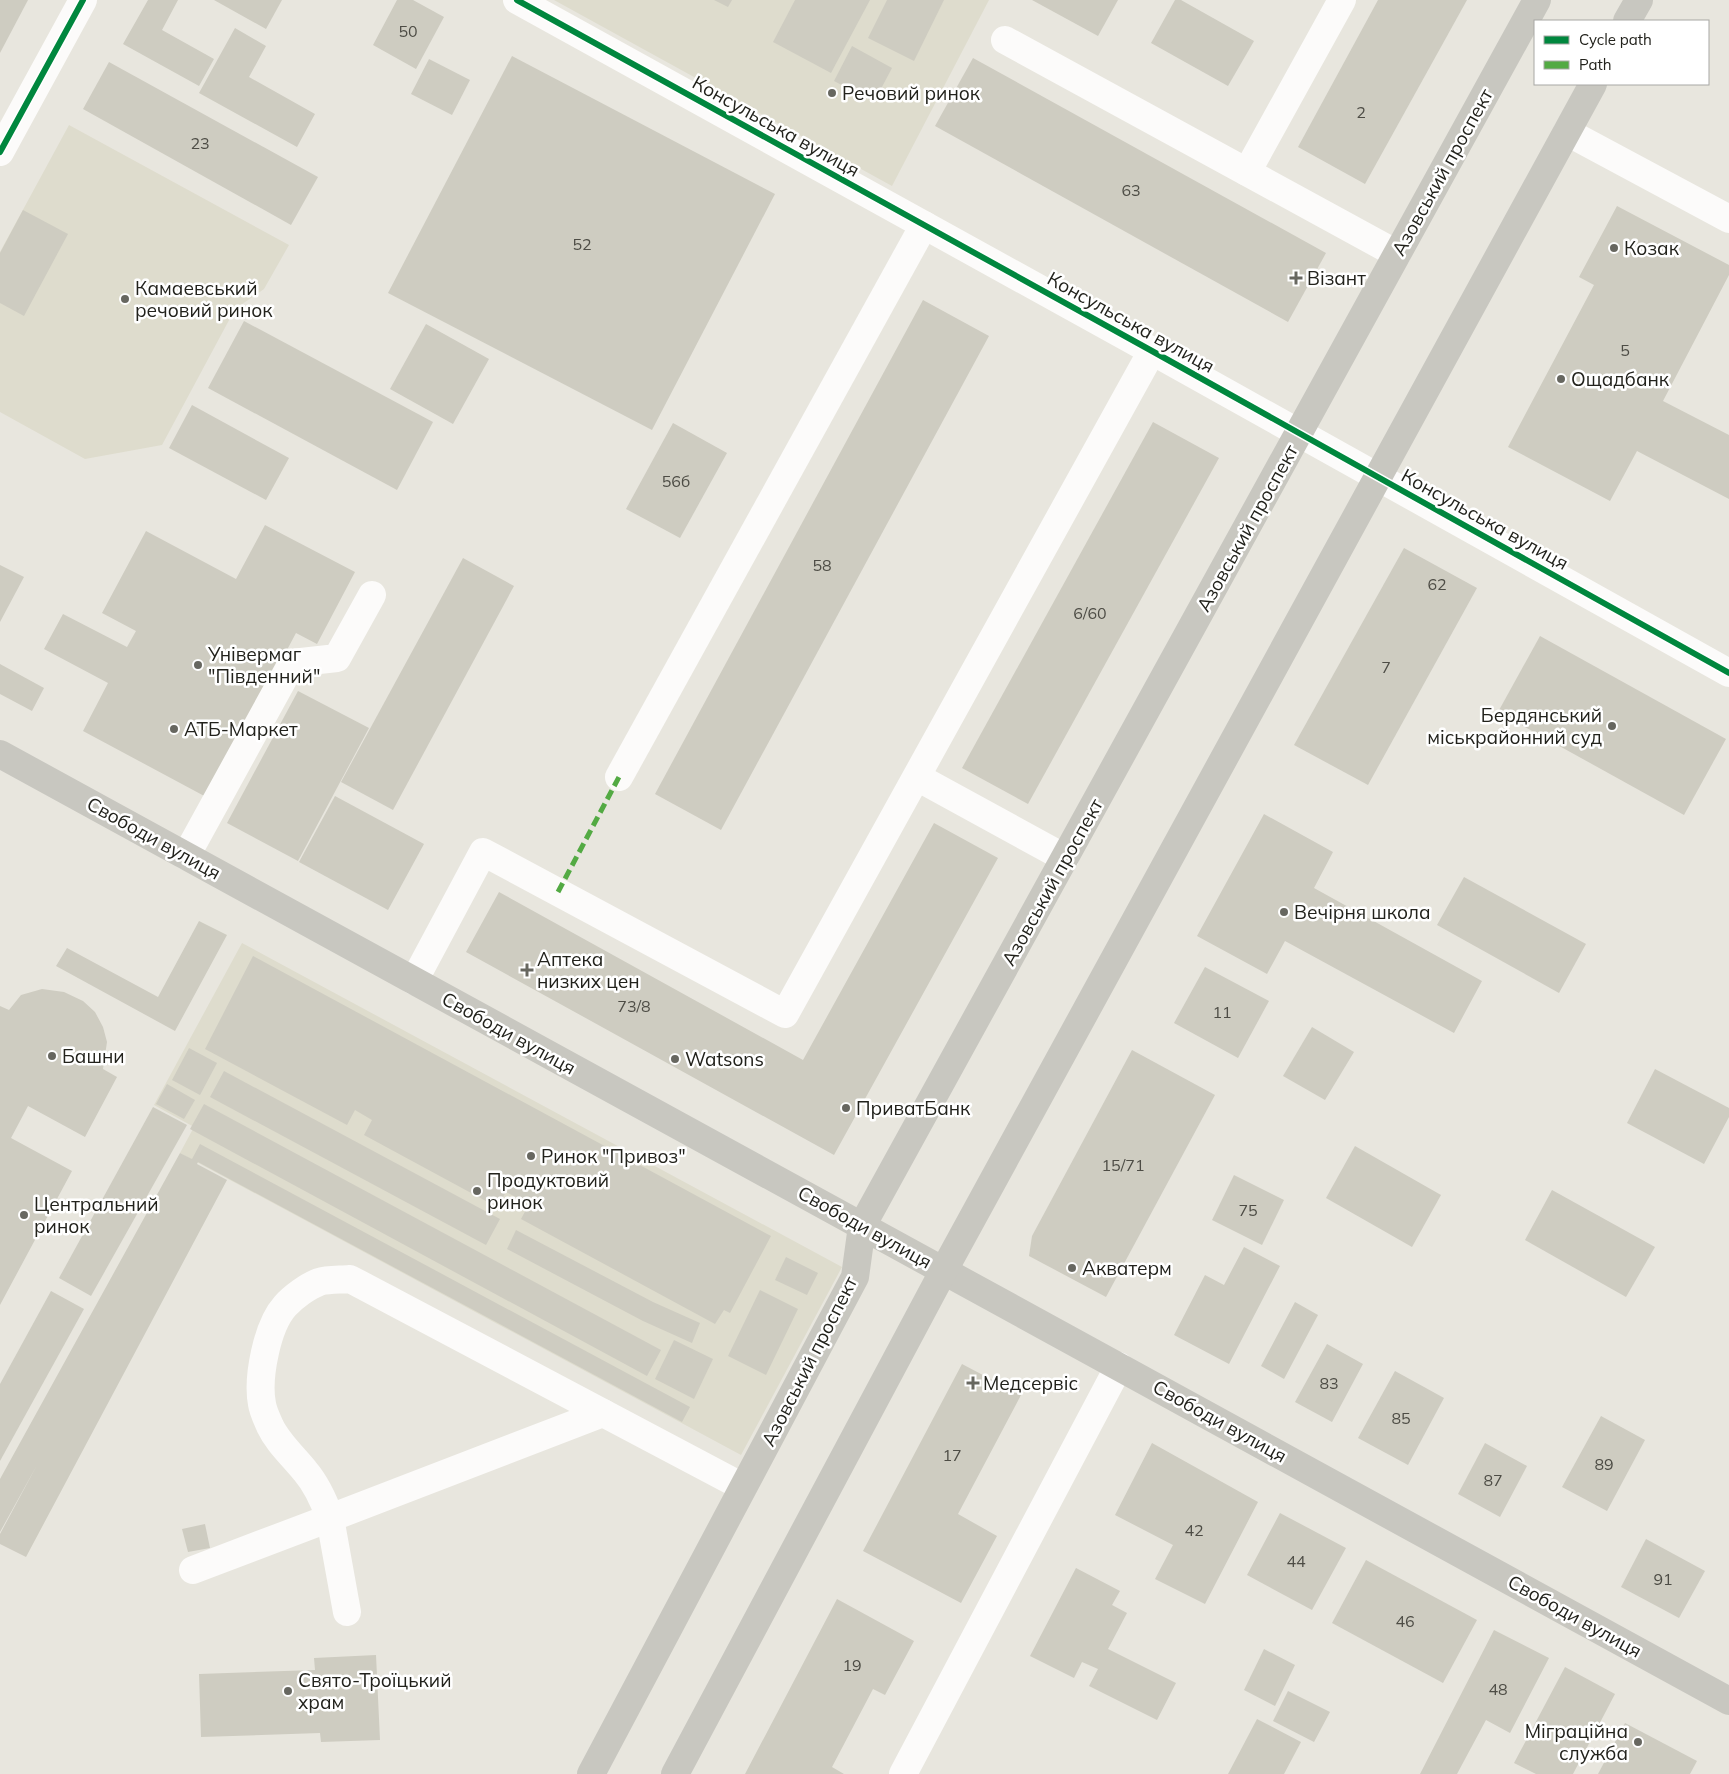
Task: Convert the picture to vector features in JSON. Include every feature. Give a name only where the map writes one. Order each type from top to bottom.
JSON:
[{"type":"main road","name":"Азовський проспект","points":[[592,1774],[855,1278],[862,1226],[1537,0]]},
{"type":"main road","points":[[1628,20],[1639,0]]},
{"type":"main road","points":[[675,1774],[944,1270],[1592,85]]},
{"type":"main road","name":"Свободи вулиця","points":[[0,754],[1729,1701]]},
{"type":"street","points":[[0,152],[82,0]]},
{"type":"street","name":"Консульська вулиця","points":[[517,0],[1729,673]]},
{"type":"street","points":[[1247,172],[1342,0]]},
{"type":"street","points":[[1005,40],[1397,254]]},
{"type":"street","points":[[1566,132],[1729,219]]},
{"type":"street","points":[[619,778],[924,225]]},
{"type":"street","points":[[414,981],[483,852],[786,1014],[1152,351]]},
{"type":"street","points":[[186,856],[292,663],[337,658],[372,595]]},
{"type":"street","points":[[917,776],[1065,858]]},
{"type":"street","points":[[347,1612],[330,1518],[321,1495],[306,1472],[289,1453],[271,1427],[262,1405],[261,1380],[264,1350],[274,1324],[284,1306],[297,1295],[320,1282],[350,1279],[743,1487]]},
{"type":"street","points":[[903,1774],[1119,1366]]},
{"type":"street","points":[[193,1570],[603,1413]]},
{"type":"shaded area","name":"Речовий ринок","points":[[554,0],[989,0],[892,186]]},
{"type":"shaded area","name":"Камаевський речовий ринок","points":[[69,125],[289,245],[264,289],[235,309],[162,445],[85,459],[0,412],[0,252]]},
{"type":"shaded area","name":"Продуктовий ринок","points":[[242,943],[842,1267],[741,1455],[180,1153],[194,1127],[154,1105]]},
{"type":"building","points":[[0,0],[28,0],[0,53]]},
{"type":"building","points":[[148,0],[178,0],[162,30],[214,59],[199,86],[123,44]]},
{"type":"building","points":[[214,0],[282,0],[266,29]]},
{"type":"building","points":[[397,0],[413,0],[444,17],[416,69],[373,45]]},
{"type":"building","points":[[714,0],[732,0],[728,7]]},
{"type":"building","points":[[795,0],[870,0],[831,73],[773,42]]},
{"type":"building","points":[[887,0],[944,0],[914,61],[868,38]]},
{"type":"building","points":[[1032,0],[1118,0],[1098,36]]},
{"type":"building","points":[[1175,0],[1181,0],[1254,41],[1228,86],[1151,43]]},
{"type":"building","points":[[1378,0],[1467,0],[1365,184],[1298,147]]},
{"type":"building","points":[[235,28],[266,46],[249,77],[315,114],[297,147],[199,93]]},
{"type":"building","points":[[852,46],[892,68],[874,102],[834,81]]},
{"type":"building","points":[[512,56],[775,194],[652,430],[388,293]]},
{"type":"building","points":[[973,58],[1326,253],[1288,322],[935,126]]},
{"type":"building","points":[[429,59],[470,80],[452,115],[411,94]]},
{"type":"building","points":[[109,62],[318,177],[291,225],[83,109]]},
{"type":"building","points":[[1617,206],[1729,265],[1729,275],[1663,401],[1729,435],[1729,499],[1637,451],[1610,501],[1508,447],[1594,285],[1579,277]]},
{"type":"building","points":[[23,210],[68,234],[24,316],[0,303],[0,253]]},
{"type":"building","points":[[923,300],[989,336],[721,830],[655,794]]},
{"type":"building","points":[[244,321],[433,422],[397,490],[208,388]]},
{"type":"building","points":[[426,324],[489,359],[453,424],[390,389]]},
{"type":"building","points":[[192,405],[289,458],[266,500],[169,448]]},
{"type":"building","points":[[1153,422],[1219,458],[1028,804],[962,768]]},
{"type":"building","points":[[673,423],[727,453],[680,538],[626,509]]},
{"type":"building","name":"Універмаг \"Південний\"","points":[[265,525],[355,572],[317,644],[296,633],[208,798],[83,731],[108,683],[44,649],[63,614],[127,647],[136,631],[102,613],[146,531],[236,579]]},
{"type":"building","points":[[1404,548],[1477,588],[1368,785],[1294,745]]},
{"type":"building","points":[[463,558],[514,586],[393,810],[341,782]]},
{"type":"building","points":[[0,565],[24,577],[0,622]]},
{"type":"building","name":"Бердянський міськрайонний суд","points":[[1540,636],[1726,739],[1684,815],[1498,712]]},
{"type":"building","points":[[0,664],[44,688],[32,711],[0,694]]},
{"type":"building","points":[[298,691],[369,728],[298,861],[227,823]]},
{"type":"building","points":[[335,796],[424,844],[388,910],[299,862]]},
{"type":"building","name":"Вечірня школа","points":[[1264,814],[1333,852],[1314,888],[1482,981],[1454,1033],[1285,941],[1267,974],[1197,936]]},
{"type":"building","points":[[934,823],[998,858],[834,1155],[466,952],[499,892],[803,1060]]},
{"type":"building","points":[[1464,877],[1586,944],[1559,993],[1437,925]]},
{"type":"building","points":[[199,921],[227,935],[175,1031],[56,966],[67,948],[158,997]]},
{"type":"building","name":"Ринок \"Привоз\"","points":[[253,956],[771,1236],[730,1313],[724,1310],[715,1324],[521,1219],[529,1204],[506,1192],[497,1207],[364,1135],[372,1120],[355,1110],[347,1125],[205,1049]]},
{"type":"building","points":[[1205,967],[1269,1001],[1238,1058],[1174,1023]]},
{"type":"building","name":"Башни","points":[[42,989],[64,992],[83,1001],[95,1012],[103,1027],[107,1042],[103,1069],[117,1077],[85,1137],[28,1106],[11,1138],[72,1171],[0,1305],[0,1006],[9,1010],[21,995]]},
{"type":"building","points":[[1312,1027],[1354,1052],[1325,1100],[1283,1076]]},
{"type":"building","points":[[189,1048],[217,1063],[200,1095],[172,1080]]},
{"type":"building","points":[[1132,1050],[1215,1095],[1106,1297],[1029,1256],[1032,1236]]},
{"type":"building","points":[[1655,1069],[1729,1108],[1729,1117],[1704,1164],[1627,1123]]},
{"type":"building","points":[[224,1071],[500,1219],[486,1245],[210,1097]]},
{"type":"building","points":[[167,1084],[195,1100],[184,1119],[156,1104]]},
{"type":"building","points":[[204,1104],[661,1350],[647,1376],[190,1129]]},
{"type":"building","points":[[153,1107],[187,1125],[91,1296],[59,1278]]},
{"type":"building","points":[[200,1144],[690,1407],[682,1422],[198,1162],[197,1164],[227,1180],[26,1557],[0,1544],[0,1534],[37,1465],[0,1532],[0,1479],[180,1153],[192,1159]]},
{"type":"building","points":[[1355,1146],[1441,1195],[1412,1247],[1326,1198]]},
{"type":"building","points":[[1234,1175],[1284,1200],[1262,1245],[1212,1220]]},
{"type":"building","points":[[1552,1190],[1655,1247],[1626,1297],[1525,1240]]},
{"type":"building","points":[[516,1230],[653,1302],[700,1323],[692,1343],[643,1321],[507,1249]]},
{"type":"building","points":[[1244,1247],[1280,1266],[1229,1364],[1174,1335],[1205,1275],[1224,1285]]},
{"type":"building","points":[[786,1257],[818,1273],[807,1295],[775,1280]]},
{"type":"building","points":[[760,1290],[798,1309],[766,1375],[728,1356]]},
{"type":"building","points":[[51,1291],[84,1309],[0,1461],[0,1384]]},
{"type":"building","points":[[1295,1302],[1318,1315],[1284,1379],[1261,1366]]},
{"type":"building","points":[[674,1340],[713,1359],[694,1399],[655,1379]]},
{"type":"building","points":[[1327,1344],[1363,1364],[1332,1422],[1295,1402]]},
{"type":"building","points":[[962,1364],[1021,1395],[958,1514],[997,1536],[961,1603],[863,1551]]},
{"type":"building","points":[[1395,1371],[1444,1398],[1408,1465],[1358,1438]]},
{"type":"building","points":[[1601,1416],[1645,1440],[1607,1511],[1562,1487]]},
{"type":"building","points":[[1152,1443],[1258,1502],[1205,1604],[1155,1579],[1173,1545],[1115,1515]]},
{"type":"building","points":[[1485,1443],[1527,1466],[1500,1517],[1458,1494]]},
{"type":"building","points":[[1280,1513],[1346,1548],[1312,1610],[1247,1575]]},
{"type":"building","points":[[205,1524],[210,1548],[188,1552],[182,1529]]},
{"type":"building","points":[[1646,1539],[1705,1571],[1679,1618],[1621,1587]]},
{"type":"building","points":[[1366,1560],[1477,1620],[1443,1683],[1332,1623]]},
{"type":"building","points":[[1076,1568],[1120,1591],[1112,1605],[1127,1613],[1108,1649],[1176,1683],[1157,1720],[1089,1686],[1098,1669],[1082,1662],[1074,1678],[1030,1656]]},
{"type":"building","points":[[837,1599],[914,1641],[885,1695],[873,1689],[832,1767],[844,1774],[745,1774]]},
{"type":"building","points":[[1494,1630],[1549,1658],[1510,1733],[1486,1720],[1457,1774],[1420,1774]]},
{"type":"building","points":[[1264,1649],[1295,1665],[1275,1706],[1244,1690]]},
{"type":"building","name":"Свято-Троїцький храм","points":[[376,1655],[380,1740],[321,1742],[320,1733],[201,1737],[199,1674],[315,1670],[314,1658]]},
{"type":"building","points":[[1565,1667],[1615,1694],[1573,1774],[1536,1774],[1514,1763]]},
{"type":"building","points":[[1288,1691],[1330,1712],[1314,1742],[1273,1721]]},
{"type":"building","points":[[1257,1719],[1301,1742],[1284,1774],[1228,1774]]},
{"type":"building","name":"Міграційна служба","points":[[1625,1723],[1697,1761],[1690,1774],[1598,1774]]},
{"type":"marked path","points":[[558,892],[619,777]]},
{"type":"cycle path","points":[[0,152],[83,0]]},
{"type":"cycle path","points":[[517,0],[1729,673]]},
{"type":"place","name":"Речовий ринок","points":[[832,93]]},
{"type":"place","name":"Козак","points":[[1614,248]]},
{"type":"place","name":"Візант","points":[[1296,278]]},
{"type":"place","name":"Камаевський речовий ринок","points":[[125,299]]},
{"type":"place","name":"Ощадбанк","points":[[1561,379]]},
{"type":"place","name":"Універмаг \"Південний\"","points":[[198,665]]},
{"type":"place","name":"Бердянський міськрайонний суд","points":[[1612,726]]},
{"type":"place","name":"АТБ-Маркет","points":[[174,729]]},
{"type":"place","name":"Вечірня школа","points":[[1284,912]]},
{"type":"place","name":"Аптека низких цен","points":[[527,970]]},
{"type":"place","name":"Башни","points":[[52,1056]]},
{"type":"place","name":"Watsons","points":[[675,1059]]},
{"type":"place","name":"ПриватБанк","points":[[846,1108]]},
{"type":"place","name":"Ринок \"Привоз\"","points":[[531,1156]]},
{"type":"place","name":"Продуктовий ринок","points":[[477,1191]]},
{"type":"place","name":"Центральний ринок","points":[[24,1215]]},
{"type":"place","name":"Акватерм","points":[[1072,1268]]},
{"type":"place","name":"Медсервіс","points":[[973,1383]]},
{"type":"place","name":"Свято-Троїцький храм","points":[[288,1691]]},
{"type":"place","name":"Міграційна служба","points":[[1638,1742]]}]
